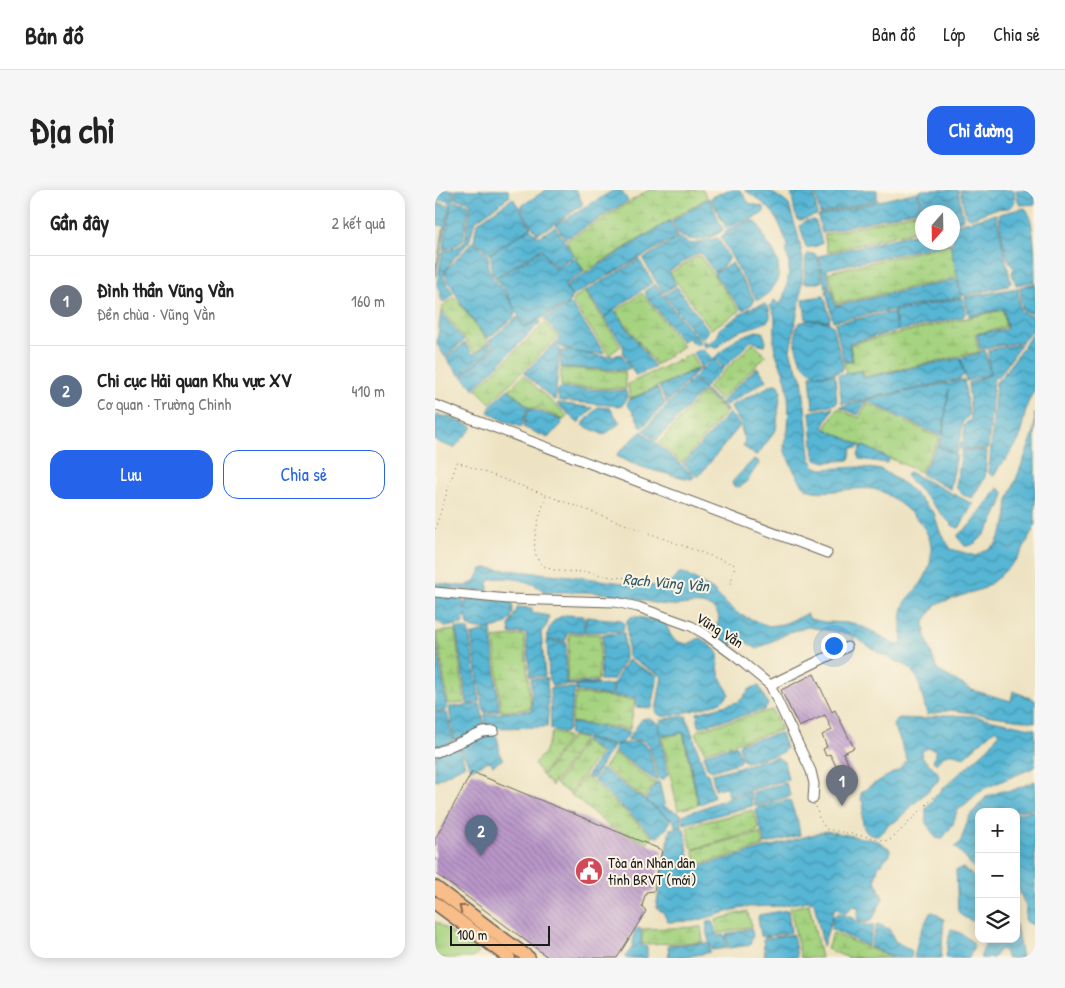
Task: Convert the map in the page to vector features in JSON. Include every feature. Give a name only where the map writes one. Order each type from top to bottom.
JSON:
[{"type":"highway","points":[[435,887],[529,958]]},
{"type":"highway","points":[[435,903],[509,958]]},
{"type":"street","points":[[435,406],[827,553]]},
{"type":"street","name":"Vũng Vằn","points":[[435,592],[508,599],[615,602],[630,605],[698,630],[749,666],[770,685],[811,771],[814,784],[813,799]]},
{"type":"street","points":[[770,685],[847,648]]},
{"type":"street","points":[[435,753],[483,732],[494,731]]},
{"type":"path","points":[[435,529],[457,462],[735,564],[730,586]]},
{"type":"path","points":[[546,495],[537,522],[534,541],[538,558],[545,567],[565,572],[584,572],[625,579],[633,576]]},
{"type":"path","points":[[813,799],[819,818],[826,829],[888,841],[937,794]]},
{"type":"green space","points":[[649,190],[703,190],[707,198],[585,272],[566,241]]},
{"type":"green space","points":[[915,213],[915,231],[828,252],[824,235]]},
{"type":"green space","points":[[924,250],[951,250],[958,277],[836,304],[829,272]]},
{"type":"green space","points":[[699,255],[740,311],[711,329],[670,273]]},
{"type":"green space","points":[[585,291],[621,346],[609,355],[573,303],[575,298]]},
{"type":"green space","points":[[642,293],[683,346],[656,365],[616,311]]},
{"type":"green space","points":[[455,297],[488,342],[475,353],[441,308]]},
{"type":"green space","points":[[1003,310],[1006,327],[975,334],[979,352],[864,377],[863,370],[846,373],[844,363],[853,361],[850,344]]},
{"type":"green space","points":[[545,323],[558,337],[490,403],[476,389]]},
{"type":"green space","points":[[753,343],[766,356],[720,400],[707,388]]},
{"type":"green space","points":[[691,354],[698,368],[630,399],[628,384]]},
{"type":"green space","points":[[561,368],[625,372],[626,389],[561,386]]},
{"type":"green space","points":[[523,375],[567,416],[564,420],[539,409],[529,407],[509,389]]},
{"type":"green space","points":[[703,392],[726,412],[682,463],[659,443]]},
{"type":"green space","points":[[867,403],[940,438],[920,472],[825,429],[837,408],[859,418]]},
{"type":"green space","points":[[455,630],[465,703],[448,704],[437,632]]},
{"type":"green space","points":[[569,634],[601,634],[598,680],[567,682]]},
{"type":"green space","points":[[524,635],[531,708],[501,712],[494,638]]},
{"type":"green space","points":[[576,693],[635,700],[630,729],[571,722]]},
{"type":"green space","points":[[772,710],[781,730],[704,752],[696,732],[698,730]]},
{"type":"green space","points":[[555,732],[569,737],[542,775],[534,763],[544,753],[552,733]]},
{"type":"green space","points":[[683,733],[698,805],[678,810],[662,737]]},
{"type":"green space","points":[[572,736],[584,739],[552,786],[543,776]]},
{"type":"green space","points":[[584,742],[600,753],[570,794],[556,784]]},
{"type":"green space","points":[[614,753],[655,783],[644,798],[604,768]]},
{"type":"green space","points":[[586,776],[653,837],[647,843],[610,827],[571,795]]},
{"type":"green space","points":[[753,810],[759,828],[757,831],[694,849],[691,847],[688,826]]},
{"type":"green space","points":[[760,833],[764,846],[697,865],[693,850]]},
{"type":"green space","points":[[809,904],[821,958],[801,958],[790,908]]},
{"type":"green space","points":[[747,911],[752,926],[718,934],[716,920]]},
{"type":"green space","points":[[435,921],[479,953],[473,958],[438,958],[435,955]]},
{"type":"green space","points":[[701,927],[703,942],[642,944],[643,929]]},
{"type":"green space","points":[[833,933],[893,958],[849,958],[827,949]]},
{"type":"water","points":[[435,190],[453,190],[453,201],[468,204],[469,207],[463,239],[460,243],[443,251],[451,205],[449,201],[435,200]]},
{"type":"water","points":[[455,190],[508,190],[510,196],[475,221],[469,242],[453,259],[443,276],[453,294],[447,301],[443,302],[437,284],[442,253],[462,245],[465,241],[471,205],[468,201],[455,199]]},
{"type":"water","points":[[546,190],[576,190],[582,205],[557,223],[537,234],[520,207]]},
{"type":"water","points":[[614,190],[621,190],[628,201],[565,239],[556,225]]},
{"type":"water","points":[[728,190],[740,190],[749,203],[764,207],[764,212],[752,219],[726,228],[711,199]]},
{"type":"water","points":[[745,190],[768,190],[782,199],[789,205],[798,235],[803,260],[801,294],[790,350],[794,363],[802,377],[810,456],[814,466],[821,469],[860,467],[882,470],[907,486],[934,513],[940,532],[951,549],[976,556],[996,544],[1006,523],[1008,500],[1034,433],[1035,413],[1035,526],[1019,557],[985,588],[936,604],[924,623],[926,637],[937,670],[972,690],[1011,701],[1013,691],[1035,700],[1035,722],[951,710],[927,715],[918,679],[909,667],[879,653],[850,634],[808,627],[790,632],[757,649],[738,637],[730,648],[712,635],[719,619],[715,610],[705,605],[664,605],[625,596],[600,593],[545,592],[533,584],[505,578],[491,579],[488,583],[488,591],[435,588],[435,583],[465,586],[475,582],[482,569],[486,568],[646,586],[664,585],[674,580],[681,572],[713,590],[740,615],[769,626],[783,624],[807,614],[810,619],[824,622],[853,623],[876,633],[893,644],[901,645],[903,608],[922,582],[930,564],[931,544],[929,538],[915,516],[884,492],[873,489],[812,491],[803,485],[792,468],[784,449],[784,441],[788,430],[789,406],[787,387],[775,350],[775,319],[770,306],[774,300],[780,305],[788,280],[789,262],[786,251],[788,245],[771,210]]},
{"type":"water","points":[[791,190],[814,190],[817,215],[798,220]]},
{"type":"water","points":[[827,190],[877,190],[877,200],[820,214],[816,193]]},
{"type":"water","points":[[923,190],[958,190],[963,218],[962,220],[960,221],[960,205],[922,205],[918,192]]},
{"type":"water","points":[[960,190],[1014,190],[1015,202],[1009,208],[995,209],[971,218],[966,216]]},
{"type":"water","points":[[1016,190],[1035,190],[1035,204],[1019,204]]},
{"type":"water","points":[[917,192],[920,205],[915,205],[915,210],[822,233],[818,216]]},
{"type":"water","points":[[513,198],[531,227],[489,254],[474,240],[477,223]]},
{"type":"water","points":[[709,198],[723,230],[713,236],[697,240],[680,236],[672,221]]},
{"type":"water","points":[[435,202],[450,206],[435,277],[435,263],[437,263],[444,226],[435,224]]},
{"type":"water","points":[[1025,208],[1033,231],[1035,281],[1016,285],[1012,273],[1014,268],[1003,243],[999,214]]},
{"type":"water","points":[[996,214],[1011,283],[1007,286],[962,296],[952,250],[960,250],[960,223]]},
{"type":"water","points":[[814,220],[822,243],[806,248],[800,226],[805,221]]},
{"type":"water","points":[[670,221],[677,237],[572,296],[566,287],[567,285]]},
{"type":"water","points":[[750,221],[755,221],[759,227],[775,256],[778,268],[777,280],[774,286],[764,297],[757,300],[721,237],[728,230]]},
{"type":"water","points":[[555,227],[573,257],[555,267],[541,249],[495,278],[492,272],[490,254],[529,229],[538,237]]},
{"type":"water","points":[[915,234],[916,250],[827,269],[830,287],[825,287],[819,256]]},
{"type":"water","points":[[678,238],[692,244],[718,238],[729,258],[723,266],[714,272],[701,253],[698,253],[669,271],[676,285],[663,293],[643,259]]},
{"type":"water","points":[[473,242],[487,254],[489,259],[488,267],[492,277],[515,309],[507,293],[496,279],[540,251],[543,252],[554,269],[576,258],[584,272],[564,285],[572,298],[568,304],[527,326],[523,325],[516,311],[513,318],[487,339],[464,308],[445,275],[447,269]]},
{"type":"water","points":[[808,254],[815,254],[818,258],[822,281],[819,283],[804,283],[806,257]]},
{"type":"water","points":[[639,260],[653,282],[604,317],[586,291]]},
{"type":"water","points":[[732,263],[754,299],[752,304],[743,310],[714,273]]},
{"type":"water","points":[[957,279],[961,297],[833,321],[826,290],[831,289],[835,306]]},
{"type":"water","points":[[1035,283],[1035,316],[1022,310],[1020,287]]},
{"type":"water","points":[[655,284],[700,342],[696,345],[688,338],[682,341],[647,297],[645,291]]},
{"type":"water","points":[[677,287],[709,331],[701,340],[664,295]]},
{"type":"water","points":[[1018,288],[1020,311],[1034,318],[1034,328],[1022,342],[980,349],[977,334],[1007,329],[1004,309],[969,316],[965,297]]},
{"type":"water","points":[[824,296],[830,318],[829,321],[806,319],[803,299]]},
{"type":"water","points":[[963,298],[966,312],[963,317],[898,331],[894,311]]},
{"type":"water","points":[[571,304],[604,353],[578,352],[565,349],[555,343],[560,337],[544,319]]},
{"type":"water","points":[[764,304],[770,312],[768,321],[741,330],[730,336],[717,348],[711,345],[705,347],[702,344],[703,341],[709,343],[718,336],[719,329],[750,308]]},
{"type":"water","points":[[441,311],[464,341],[445,357],[437,344]]},
{"type":"water","points":[[615,311],[655,367],[636,376],[624,355],[623,345],[604,318]]},
{"type":"water","points":[[893,312],[897,331],[849,343],[852,361],[844,362],[835,323]]},
{"type":"water","points":[[517,317],[524,327],[539,321],[541,322],[474,389],[462,376],[492,351],[494,347],[489,341]]},
{"type":"water","points":[[810,320],[828,322],[833,326],[843,366],[842,371],[818,375],[809,371],[800,359],[797,352],[796,329],[799,323]]},
{"type":"water","points":[[1035,330],[1035,388],[1027,405],[1019,440],[995,475],[992,476],[989,473],[996,382],[1002,377]]},
{"type":"water","points":[[756,331],[763,332],[765,346],[751,341],[724,368],[714,358],[737,338]]},
{"type":"water","points":[[465,343],[474,355],[489,343],[492,348],[460,376],[446,358]]},
{"type":"water","points":[[554,344],[560,349],[555,401],[524,373]]},
{"type":"water","points":[[1021,344],[1001,374],[997,377],[994,376],[988,449],[959,449],[960,444],[964,440],[964,425],[971,419],[968,383],[990,375],[988,350]]},
{"type":"water","points":[[700,349],[705,351],[723,369],[704,388],[693,378],[708,363],[701,368],[693,353]]},
{"type":"water","points":[[985,350],[990,374],[966,381],[961,358]]},
{"type":"water","points":[[561,351],[598,356],[621,354],[630,368],[625,370],[561,367]]},
{"type":"water","points":[[960,358],[964,374],[960,379],[842,404],[838,375],[862,371],[863,378]]},
{"type":"water","points":[[757,367],[767,380],[726,405],[721,402]]},
{"type":"water","points":[[699,369],[667,403],[659,387]]},
{"type":"water","points":[[810,375],[835,375],[837,403],[813,408]]},
{"type":"water","points":[[692,379],[727,411],[703,390],[656,441],[644,430]]},
{"type":"water","points":[[964,380],[969,415],[962,423],[957,452],[954,453],[938,445],[943,435],[949,389],[942,435],[940,436],[867,401],[858,415],[840,407],[875,398]]},
{"type":"water","points":[[774,384],[779,385],[781,390],[776,430],[758,454],[755,455],[743,446],[745,440],[742,435],[741,424],[731,408],[732,405]]},
{"type":"water","points":[[561,388],[626,391],[627,395],[625,402],[620,406],[562,401],[559,400],[557,393]]},
{"type":"water","points":[[657,388],[665,404],[642,428],[627,405],[629,400]]},
{"type":"water","points":[[508,389],[528,407],[521,427],[488,412],[492,404]]},
{"type":"water","points":[[558,403],[593,408],[578,423]]},
{"type":"water","points":[[598,407],[610,408],[620,423],[604,435],[582,425]]},
{"type":"water","points":[[833,407],[823,428],[860,445],[858,448],[852,448],[849,460],[825,462],[816,459],[814,455],[810,412]]},
{"type":"water","points":[[529,408],[562,420],[561,425],[548,438],[523,427]]},
{"type":"water","points":[[729,413],[739,424],[739,427],[698,477],[683,464]]},
{"type":"water","points":[[435,415],[449,417],[473,427],[454,448],[435,440]]},
{"type":"water","points":[[642,431],[694,477],[691,479],[674,476],[623,460],[617,456]]},
{"type":"water","points":[[862,445],[890,459],[887,463],[859,459],[858,455]]},
{"type":"water","points":[[937,446],[957,455],[950,489],[921,474]]},
{"type":"water","points":[[962,451],[987,451],[985,477],[972,498],[963,495],[956,487]]},
{"type":"water","points":[[754,459],[759,464],[748,480],[741,486],[733,486],[732,482]]},
{"type":"water","points":[[909,472],[973,504],[959,528],[953,526],[908,478],[906,475]]},
{"type":"water","points":[[998,488],[1004,493],[989,528],[978,541],[972,545],[965,546],[958,535],[970,525]]},
{"type":"water","points":[[435,596],[461,598],[465,610],[466,600],[470,598],[510,602],[513,611],[509,621],[495,628],[480,629],[471,627],[468,625],[466,614],[462,624],[446,627],[435,620]]},
{"type":"water","points":[[518,607],[532,608],[532,613],[549,616],[547,625],[541,632],[545,676],[530,677],[526,633],[510,634],[509,626]]},
{"type":"water","points":[[565,615],[584,616],[584,632],[567,632],[566,640],[547,640],[551,624]]},
{"type":"water","points":[[633,616],[665,622],[672,637],[677,641],[688,644],[700,638],[709,644],[718,654],[719,673],[729,694],[716,704],[673,715],[662,716],[658,714],[656,711],[662,676],[628,657],[627,620]]},
{"type":"water","points":[[586,617],[621,620],[624,623],[623,631],[585,632]]},
{"type":"water","points":[[456,628],[468,629],[480,702],[468,704],[467,702]]},
{"type":"water","points":[[491,629],[499,711],[485,713],[471,635]]},
{"type":"water","points":[[435,632],[447,708],[445,711],[435,712]]},
{"type":"water","points":[[624,633],[624,661],[613,680],[600,680],[603,634]]},
{"type":"water","points":[[547,641],[566,642],[566,684],[597,682],[598,684],[552,686],[549,678]]},
{"type":"water","points":[[627,660],[658,676],[652,708],[636,707],[636,698],[613,696],[614,683]]},
{"type":"water","points":[[547,678],[547,727],[487,728],[485,715],[532,710],[531,679]]},
{"type":"water","points":[[612,685],[612,696],[576,691],[576,686]]},
{"type":"water","points":[[759,686],[768,704],[764,710],[699,727],[697,713],[738,702],[751,688]]},
{"type":"water","points":[[551,688],[575,688],[568,729],[565,733],[551,729]]},
{"type":"water","points":[[480,704],[485,726],[483,730],[454,740],[449,707]]},
{"type":"water","points":[[435,713],[447,713],[453,741],[435,750]]},
{"type":"water","points":[[943,715],[974,716],[1035,729],[1035,767],[983,789],[957,811],[953,824],[942,839],[936,838],[926,823],[926,808],[940,791],[986,750],[999,734],[997,730],[994,730],[964,757],[948,754],[942,757],[936,764],[933,761],[937,750],[928,748],[922,751],[922,757],[938,773],[938,781],[895,822],[888,825],[883,832],[874,836],[869,835],[863,822],[864,805],[861,793],[900,769],[907,760],[893,726],[896,720],[900,718],[922,719]]},
{"type":"water","points":[[686,716],[706,774],[708,774],[714,797],[699,805],[684,733],[661,736],[659,724],[661,720]]},
{"type":"water","points":[[647,718],[657,722],[658,725],[668,774],[663,780],[659,779],[649,744],[641,740],[627,740],[642,719]]},
{"type":"water","points":[[571,723],[630,732],[623,742],[615,745],[569,734]]},
{"type":"water","points":[[491,733],[497,737],[500,754],[503,759],[493,765],[489,761],[471,769],[459,745]]},
{"type":"water","points":[[781,733],[786,748],[782,753],[746,762],[743,760],[739,745],[741,743]]},
{"type":"water","points":[[586,739],[613,746],[593,779],[587,776],[602,753],[585,741]]},
{"type":"water","points":[[639,741],[648,747],[656,781],[614,751],[617,745]]},
{"type":"water","points":[[458,745],[465,765],[435,781],[435,755]]},
{"type":"water","points":[[736,745],[741,758],[739,762],[712,771],[707,767],[704,758],[705,754]]},
{"type":"water","points":[[777,757],[784,762],[788,779],[730,796],[728,796],[726,787],[715,789],[712,774]]},
{"type":"water","points":[[602,769],[669,818],[667,828],[658,837],[654,836],[594,781]]},
{"type":"water","points":[[1035,781],[1035,808],[1020,811],[1020,808],[977,808],[986,797],[1002,791],[1011,791]]},
{"type":"water","points":[[657,782],[659,782],[665,807],[681,814],[682,826],[675,827],[674,821],[645,800]]},
{"type":"water","points":[[786,783],[789,797],[755,806],[753,792]]},
{"type":"water","points":[[749,792],[751,793],[752,806],[684,824],[683,815]]},
{"type":"water","points":[[788,800],[798,823],[800,835],[765,844],[756,811],[758,807]]},
{"type":"water","points":[[975,810],[975,868],[955,847],[960,843],[969,817]]},
{"type":"water","points":[[1035,810],[1035,926],[1025,919],[1026,907],[1020,893],[1020,813]]},
{"type":"water","points":[[681,827],[684,829],[690,863],[693,868],[826,831],[878,841],[890,849],[890,854],[878,867],[875,880],[883,898],[872,920],[865,923],[859,921],[857,917],[859,909],[855,906],[845,914],[835,908],[823,946],[814,902],[807,901],[779,906],[745,907],[695,921],[668,922],[663,912],[656,908],[670,829]]},
{"type":"water","points":[[963,868],[975,877],[975,922],[962,916],[958,911],[956,870]]},
{"type":"water","points":[[788,910],[791,932],[765,937],[761,936],[759,915]]},
{"type":"water","points":[[933,912],[944,919],[941,958],[914,958],[919,936],[930,913]]},
{"type":"water","points":[[838,913],[864,925],[874,925],[868,946],[831,929],[833,917]]},
{"type":"water","points":[[712,920],[717,936],[725,935],[727,948],[712,950],[707,936],[707,928],[708,921]]},
{"type":"water","points":[[877,924],[889,929],[895,941],[912,951],[911,958],[896,958],[870,947]]},
{"type":"water","points":[[637,928],[641,929],[641,945],[647,947],[647,958],[625,958],[632,947],[634,932]]},
{"type":"water","points":[[751,928],[753,935],[750,945],[729,948],[726,935]]},
{"type":"water","points":[[951,929],[962,934],[972,942],[974,946],[969,958],[946,958]]},
{"type":"water","points":[[793,934],[797,957],[765,958],[763,939]]},
{"type":"water","points":[[986,943],[1019,943],[1022,958],[1007,958],[1003,949],[999,950],[993,958],[980,958]]},
{"type":"water","points":[[709,944],[710,952],[682,958],[669,958],[668,945]]},
{"type":"building","points":[[814,674],[832,712],[835,710],[854,748],[843,753],[855,777],[844,782],[830,754],[826,756],[823,749],[827,747],[822,735],[832,730],[825,715],[799,727],[781,690]]},
{"type":"building","name":"Tòa án Nhân dân tỉnh BRVT (mới)","points":[[472,772],[662,850],[654,891],[646,892],[642,906],[646,911],[617,958],[549,958],[435,873],[435,839]]},
{"type":"place","name":"Đình thần Vũng Vằn","points":[[842,806]]},
{"type":"place","name":"Chi cục Hải quan Khu vực XV","points":[[481,856]]},
{"type":"place","name":"Tòa án Nhân dân tỉnh BRVT (mới)","points":[[589,871]]},
{"type":"water label","name":"Rạch Vũng Vằn","points":[[666,582]]}]
